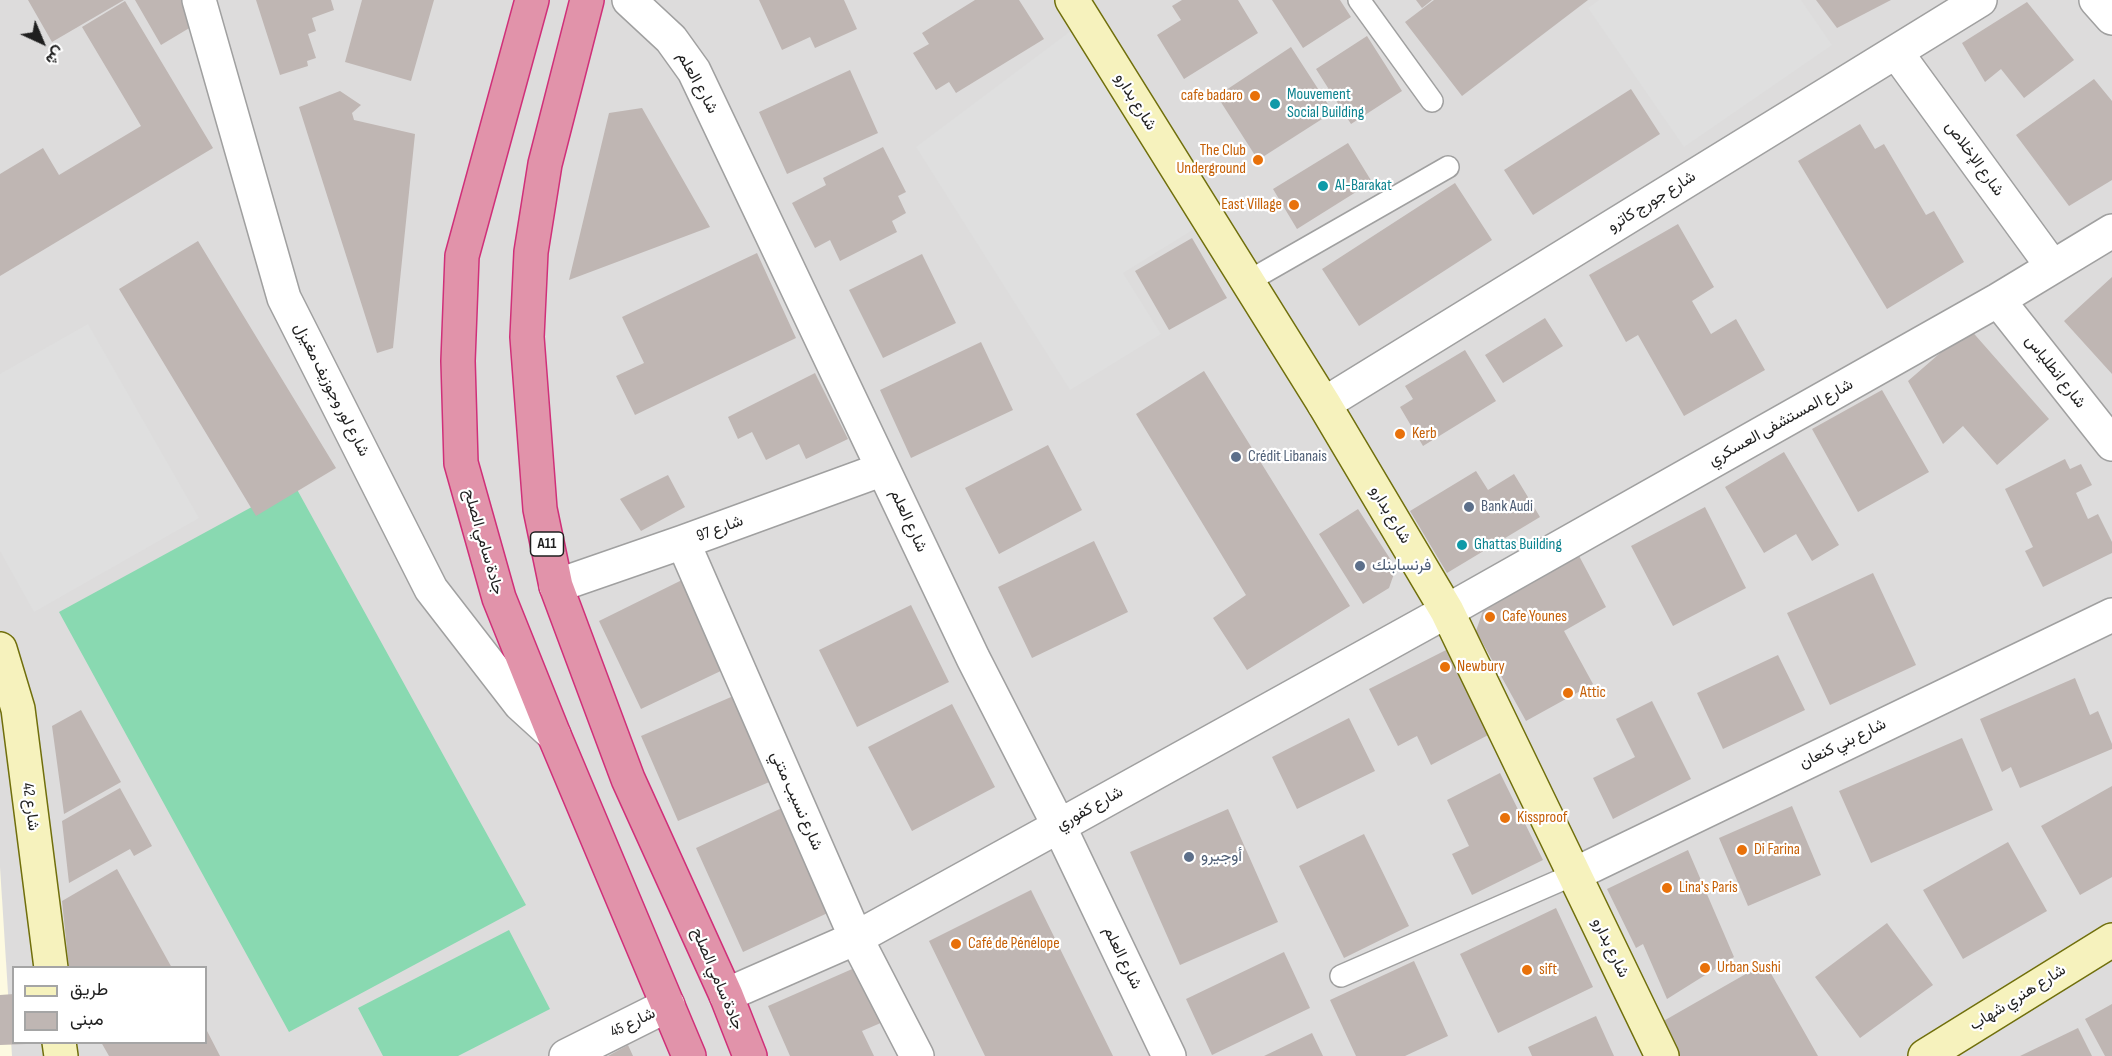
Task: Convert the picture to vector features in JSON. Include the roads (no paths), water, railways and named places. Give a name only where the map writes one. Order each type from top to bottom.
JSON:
[{"type":"highway","name":"جادة سامي الصلح","points":[[532,0],[462,256],[458,361],[461,463],[499,598],[689,1056]]},
{"type":"highway","name":"جادة سامي الصلح","points":[[587,0],[545,164],[531,263],[527,337],[540,510],[556,586],[628,779],[726,995],[750,1056]]},
{"type":"street","name":"شارع لور وجوزيف مغيزل","points":[[199,0],[284,298],[431,589],[520,704],[554,735]]},
{"type":"street","name":"شارع العلم","points":[[629,0],[671,39],[694,71],[973,658],[1059,826],[1169,1056]]},
{"type":"street","name":"شارع بدارو","points":[[1072,0],[1324,404],[1447,611],[1662,1056]]},
{"type":"street","name":"شارع جورج كاترو","points":[[1324,404],[1980,0]]},
{"type":"street","points":[[2096,0],[2112,18]]},
{"type":"street","name":"شارع الإخلاص","points":[[1896,52],[2052,266]]},
{"type":"street","name":"شارع المستشفى العسكري","points":[[1447,611],[1998,300],[2112,231]]},
{"type":"street","name":"شارع انطلياس","points":[[1998,300],[2112,444]]},
{"type":"street","name":"شارع 97","points":[[556,586],[884,469]]},
{"type":"street","name":"شارع نسيب متني","points":[[683,542],[856,938],[917,1056]]},
{"type":"street","name":"شارع كفوري","points":[[726,995],[856,938],[1447,611]]},
{"type":"street","name":"شارع بني كنعان","points":[[1575,874],[2112,615]]},
{"type":"street","name":"شارع 42","points":[[0,649],[18,710],[51,966]]},
{"type":"street","name":"شارع هنري شهاب","points":[[1925,1056],[2112,940]]},
{"type":"street","name":"شارع 45","points":[[566,1056],[668,1005]]},
{"type":"lane","points":[[1359,0],[1432,101]]},
{"type":"lane","points":[[1248,282],[1448,167]]},
{"type":"lane","points":[[1341,976],[1575,874]]},
{"type":"place","name":"cafe badaro","points":[[1255,96]]},
{"type":"place","name":"Mouvement Social Building","points":[[1275,104]]},
{"type":"place","name":"The Club Underground","points":[[1258,160]]},
{"type":"place","name":"Al-Barakat","points":[[1323,186]]},
{"type":"place","name":"East Village","points":[[1294,205]]},
{"type":"place","name":"Kerb","points":[[1400,434]]},
{"type":"place","name":"Crédit Libanais","points":[[1236,457]]},
{"type":"place","name":"Bank Audi","points":[[1469,507]]},
{"type":"place","name":"Ghattas Building","points":[[1462,545]]},
{"type":"place","name":"فرنسابنك","points":[[1360,566]]},
{"type":"place","name":"Cafe Younes","points":[[1490,617]]},
{"type":"place","name":"Newbury","points":[[1445,667]]},
{"type":"place","name":"Attic","points":[[1568,693]]},
{"type":"place","name":"Kissproof","points":[[1505,818]]},
{"type":"place","name":"Di Farina","points":[[1742,850]]},
{"type":"place","name":"أوجيرو","points":[[1189,857]]},
{"type":"place","name":"Lina's Paris","points":[[1667,888]]},
{"type":"place","name":"Café de Pénélope","points":[[956,944]]},
{"type":"place","name":"Urban Sushi","points":[[1705,968]]},
{"type":"place","name":"sift","points":[[1527,970]]}]
